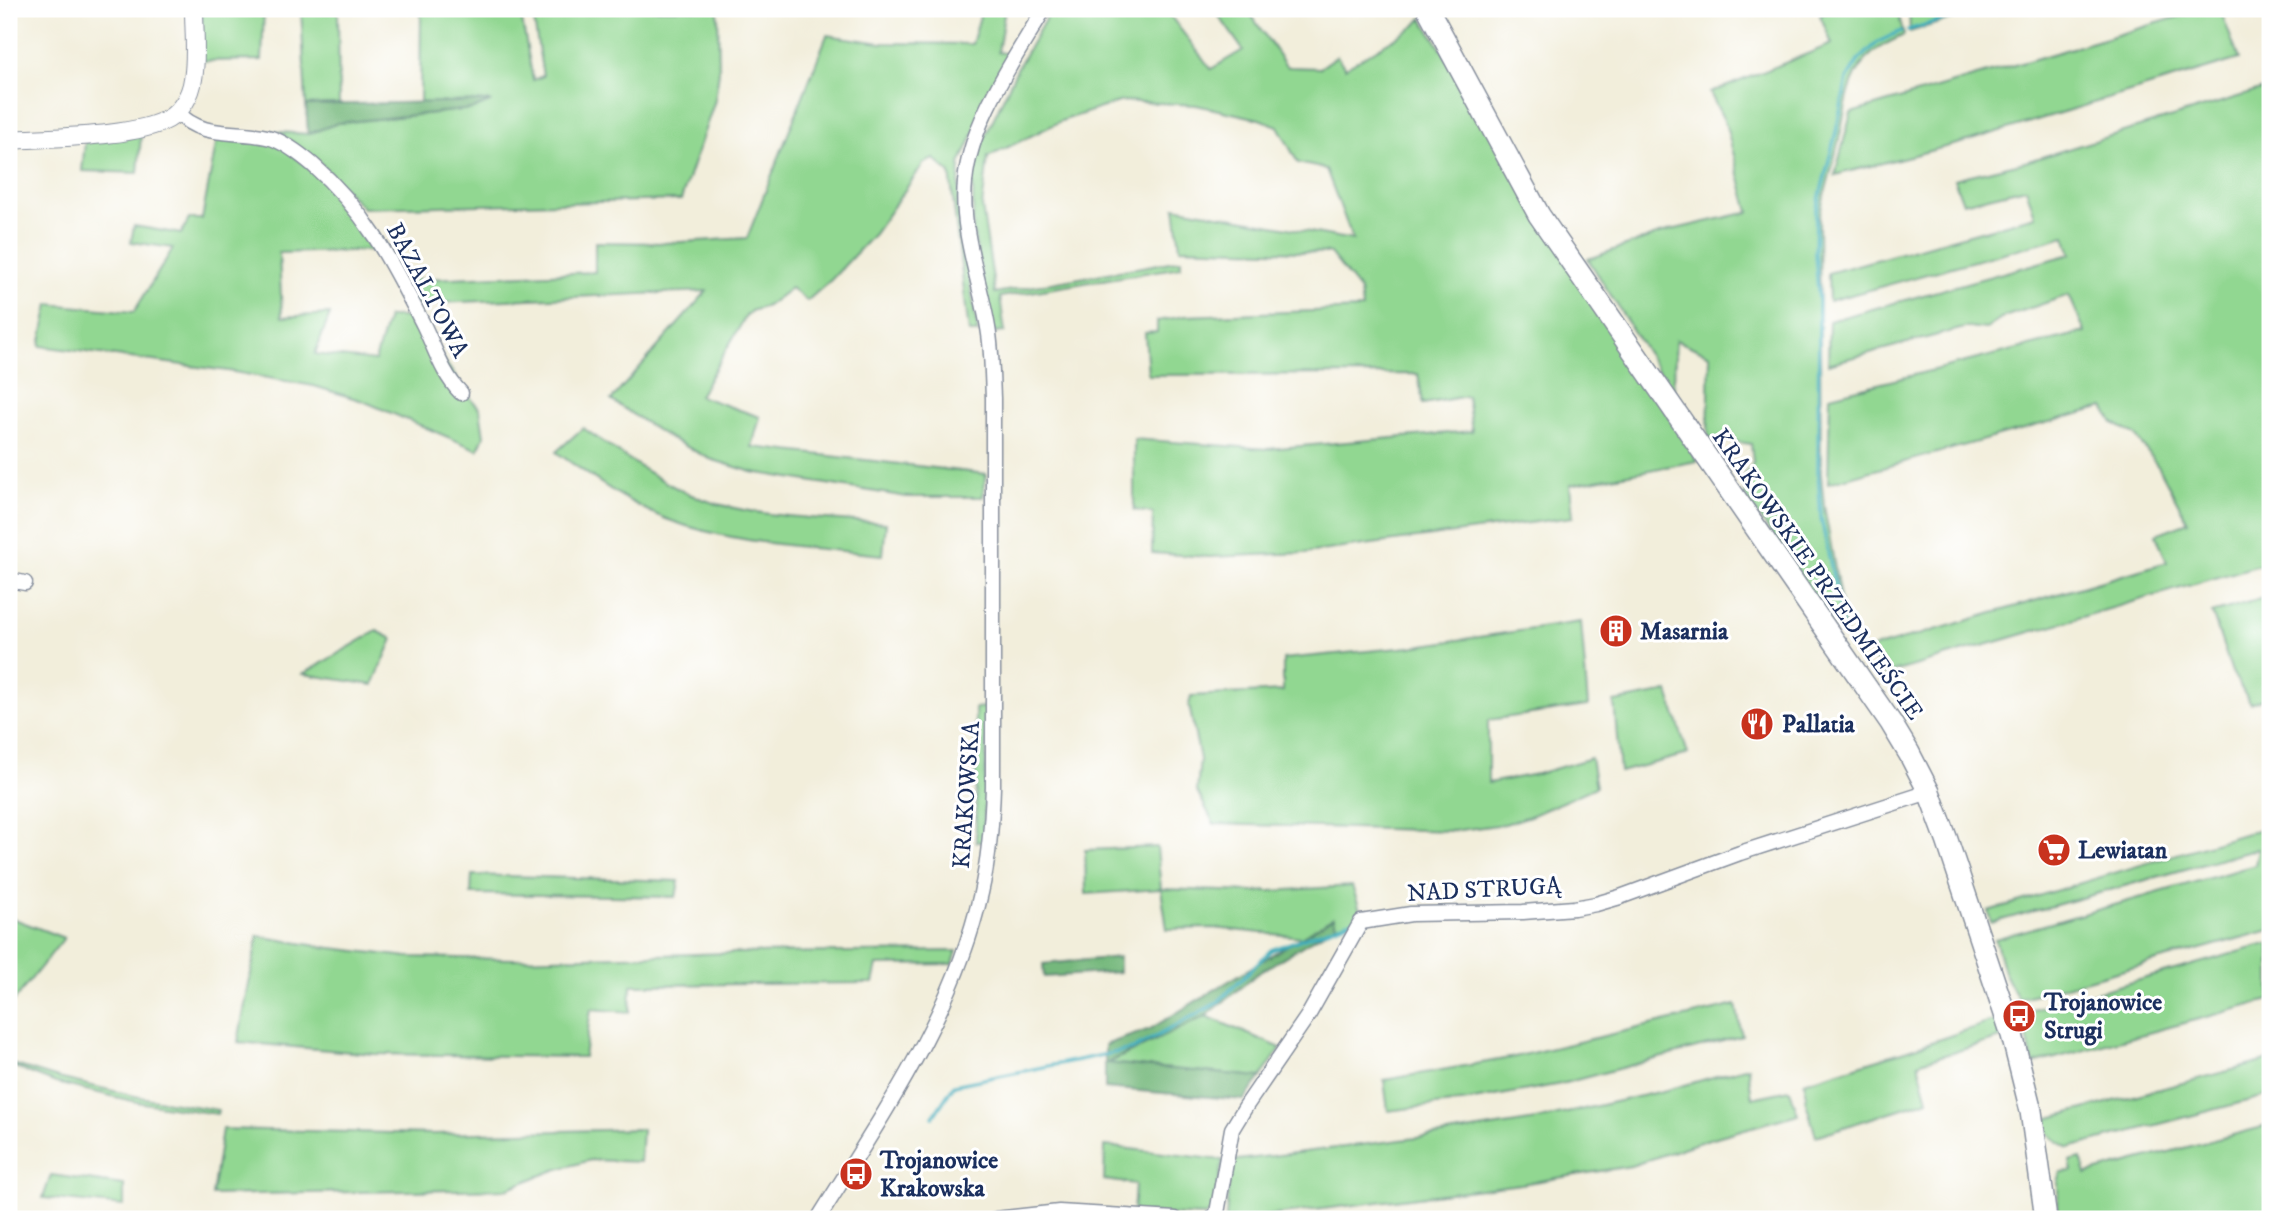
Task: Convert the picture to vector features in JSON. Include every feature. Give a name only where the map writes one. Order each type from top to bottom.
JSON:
[{"type":"main road","name":"KRAKOWSKIE PRZEDMIEŚCIE","points":[[1428,9],[1539,215],[1891,723],[1909,753],[1947,841],[2017,1052],[2031,1111],[2046,1219]]},
{"type":"street","points":[[9,141],[109,133],[143,128],[168,119],[184,103],[193,79],[194,9]]},
{"type":"street","name":"KRAKOWSKA","points":[[818,1219],[916,1058],[946,999],[964,954],[982,892],[991,834],[994,751],[993,423],[989,334],[967,230],[965,181],[971,152],[985,116],[1044,9]]},
{"type":"street","name":"BAZALTOWA","points":[[177,112],[184,120],[202,130],[274,139],[294,149],[334,184],[360,214],[389,257],[447,376],[461,393]]},
{"type":"street","points":[[9,580],[25,583]]},
{"type":"street","name":"NAD STRUGĄ","points":[[1212,1219],[1217,1213],[1232,1129],[1309,1014],[1361,922],[1411,914],[1523,912],[1596,904],[1740,853],[1928,792]]},
{"type":"street","points":[[996,1219],[1059,1212],[1175,1219]]},
{"type":"green space","points":[[202,9],[264,9],[262,60],[201,61]]},
{"type":"green space","points":[[301,9],[338,9],[339,104],[306,105]]},
{"type":"green space","points":[[421,9],[520,9],[533,80],[543,76],[532,9],[718,9],[719,72],[715,100],[681,200],[363,208],[318,161],[278,132],[308,134],[338,123],[473,109],[489,102],[420,104]]},
{"type":"green space","points":[[982,9],[1005,9],[998,52],[1009,54],[960,164],[958,206],[978,333],[969,333],[950,173],[934,159],[924,163],[874,234],[831,280],[807,301],[791,288],[767,306],[751,311],[746,316],[699,396],[760,417],[752,447],[986,474],[983,497],[907,497],[752,472],[710,459],[664,435],[611,400],[707,291],[416,304],[404,280],[595,272],[595,242],[664,243],[747,238],[827,35],[881,43],[972,44]]},
{"type":"green space","points":[[1051,9],[1165,9],[1211,69],[1243,50],[1214,9],[1247,9],[1286,66],[1290,67],[1320,68],[1337,56],[1345,68],[1415,26],[1422,18],[1697,461],[1570,485],[1573,517],[1305,553],[1209,557],[1152,553],[1153,513],[1134,510],[1134,439],[1267,449],[1472,431],[1467,396],[1423,404],[1418,374],[1148,375],[1145,333],[1157,332],[1157,321],[1185,316],[1362,309],[1360,291],[1330,253],[1180,248],[1175,207],[1353,240],[1326,169],[1298,163],[1278,126],[1196,105],[1122,101],[1061,121],[988,157],[982,207],[995,293],[1181,260],[1181,267],[1000,297],[1005,332],[993,333],[973,230],[973,170],[980,147],[1018,67]]},
{"type":"green space","points":[[1835,9],[1897,9],[1904,35],[1872,53],[1858,70],[1847,99],[1819,217],[1821,474],[1846,632],[1843,636],[1745,497],[1745,474],[1753,463],[1751,444],[1708,438],[1710,355],[1676,340],[1673,394],[1588,259],[1671,230],[1749,212],[1725,122],[1710,93],[1832,44],[1820,15]]},
{"type":"green space","points":[[1909,9],[1985,9],[1910,32]]},
{"type":"green space","points":[[2205,9],[2220,9],[2239,59],[1961,143],[1835,175],[1851,113]]},
{"type":"green space","points":[[2270,87],[2270,562],[1883,675],[1870,649],[2167,562],[2156,534],[2188,522],[2159,468],[2135,435],[2113,423],[2104,407],[1828,483],[1830,396],[2085,332],[2069,295],[2004,317],[1986,329],[1968,327],[1828,364],[1829,321],[2071,254],[2065,236],[1829,301],[1828,273],[2035,216],[2026,188],[1963,203],[1954,179],[2025,162]]},
{"type":"green space","points":[[492,101],[473,109],[338,123],[308,134],[306,105]]},
{"type":"green space","points":[[141,135],[138,173],[82,171],[85,142]]},
{"type":"green space","points":[[217,139],[267,140],[284,148],[334,189],[382,250],[279,253],[282,317],[330,314],[315,354],[375,361],[388,317],[415,317],[480,409],[484,436],[478,450],[363,401],[314,386],[228,371],[40,346],[49,304],[134,312],[173,248],[131,242],[134,226],[181,234],[189,219],[202,219]]},
{"type":"green space","points":[[583,428],[661,480],[712,502],[761,513],[886,523],[883,555],[746,540],[692,528],[666,519],[623,497],[556,452]]},
{"type":"green space","points":[[2270,596],[2270,697],[2250,703],[2232,672],[2212,613]]},
{"type":"green space","points":[[1581,622],[1588,706],[1488,720],[1488,783],[1537,774],[1591,758],[1596,787],[1533,815],[1505,824],[1453,831],[1214,824],[1197,791],[1200,759],[1189,705],[1191,696],[1283,691],[1283,659],[1410,647]]},
{"type":"green space","points":[[377,631],[393,639],[373,685],[303,674]]},
{"type":"green space","points":[[1668,692],[1688,754],[1620,772],[1614,702]]},
{"type":"green space","points":[[988,707],[983,842],[976,842],[975,708]]},
{"type":"green space","points":[[2270,826],[2270,930],[2018,999],[2004,972],[1995,939],[2255,865],[2258,849],[1991,923],[1988,911]]},
{"type":"green space","points":[[1157,847],[1161,889],[1086,894],[1085,850]]},
{"type":"green space","points":[[472,875],[679,881],[676,897],[471,894]]},
{"type":"green space","points":[[1352,886],[1362,915],[1357,921],[1336,925],[1333,917],[1302,937],[1213,928],[1167,929],[1161,889],[1254,892]]},
{"type":"green space","points":[[9,917],[64,938],[9,1007]]},
{"type":"green space","points":[[1334,917],[1336,925],[1257,974],[1206,1016],[1107,1063],[1261,1077],[1244,1100],[1105,1088],[1105,1045],[1150,1029]]},
{"type":"green space","points":[[258,936],[408,957],[513,959],[957,951],[953,964],[877,965],[873,983],[631,985],[630,1012],[591,1009],[584,1057],[374,1054],[238,1042]]},
{"type":"green space","points":[[2270,943],[2270,1000],[2033,1064],[2022,1013]]},
{"type":"green space","points":[[1119,957],[1119,972],[1044,977],[1043,964]]},
{"type":"green space","points":[[1736,1005],[1742,1036],[1561,1084],[1468,1101],[1388,1111],[1384,1080],[1510,1058]]},
{"type":"green space","points":[[1206,1016],[1281,1048],[1261,1077],[1106,1064]]},
{"type":"green space","points":[[1996,1020],[2001,1038],[1918,1063],[1928,1100],[1816,1136],[1805,1099],[1807,1096],[1804,1082]]},
{"type":"green space","points":[[2270,1060],[2270,1095],[2069,1148],[2052,1137],[2042,1120]]},
{"type":"green space","points":[[9,1063],[58,1078],[139,1097],[218,1110],[217,1114],[137,1102],[56,1083]]},
{"type":"green space","points":[[1748,1067],[1752,1098],[1790,1090],[1798,1114],[1706,1140],[1631,1166],[1521,1184],[1244,1219],[1226,1219],[1230,1161],[1441,1135],[1536,1120],[1667,1090]]},
{"type":"green space","points":[[2270,1125],[2270,1219],[2058,1219],[2058,1182],[2061,1172],[2072,1171],[2070,1161],[2081,1158],[2086,1174]]},
{"type":"green space","points":[[222,1129],[434,1134],[642,1129],[640,1162],[591,1160],[555,1170],[506,1189],[212,1195]]},
{"type":"green space","points":[[1105,1146],[1223,1160],[1213,1210],[1205,1216],[1133,1213],[1135,1184],[1104,1180]]},
{"type":"green space","points":[[51,1175],[124,1185],[124,1206],[43,1198]]},
{"type":"waterway","points":[[1908,30],[1979,9]]},
{"type":"waterway","points":[[1838,629],[1841,616],[1821,518],[1818,472],[1819,302],[1815,254],[1816,212],[1847,79],[1858,61],[1878,42],[1901,31]]},
{"type":"waterway","points":[[933,1117],[954,1085],[1133,1049],[1217,1003],[1271,950],[1357,919]]},
{"type":"place","name":"Masarnia","points":[[1616,631]]},
{"type":"place","name":"Pallatia","points":[[1757,724]]},
{"type":"place","name":"Lewiatan","points":[[2054,850]]},
{"type":"place","name":"Trojanowice Strugi","points":[[2019,1016]]},
{"type":"place","name":"Trojanowice Krakowska","points":[[856,1174]]}]
